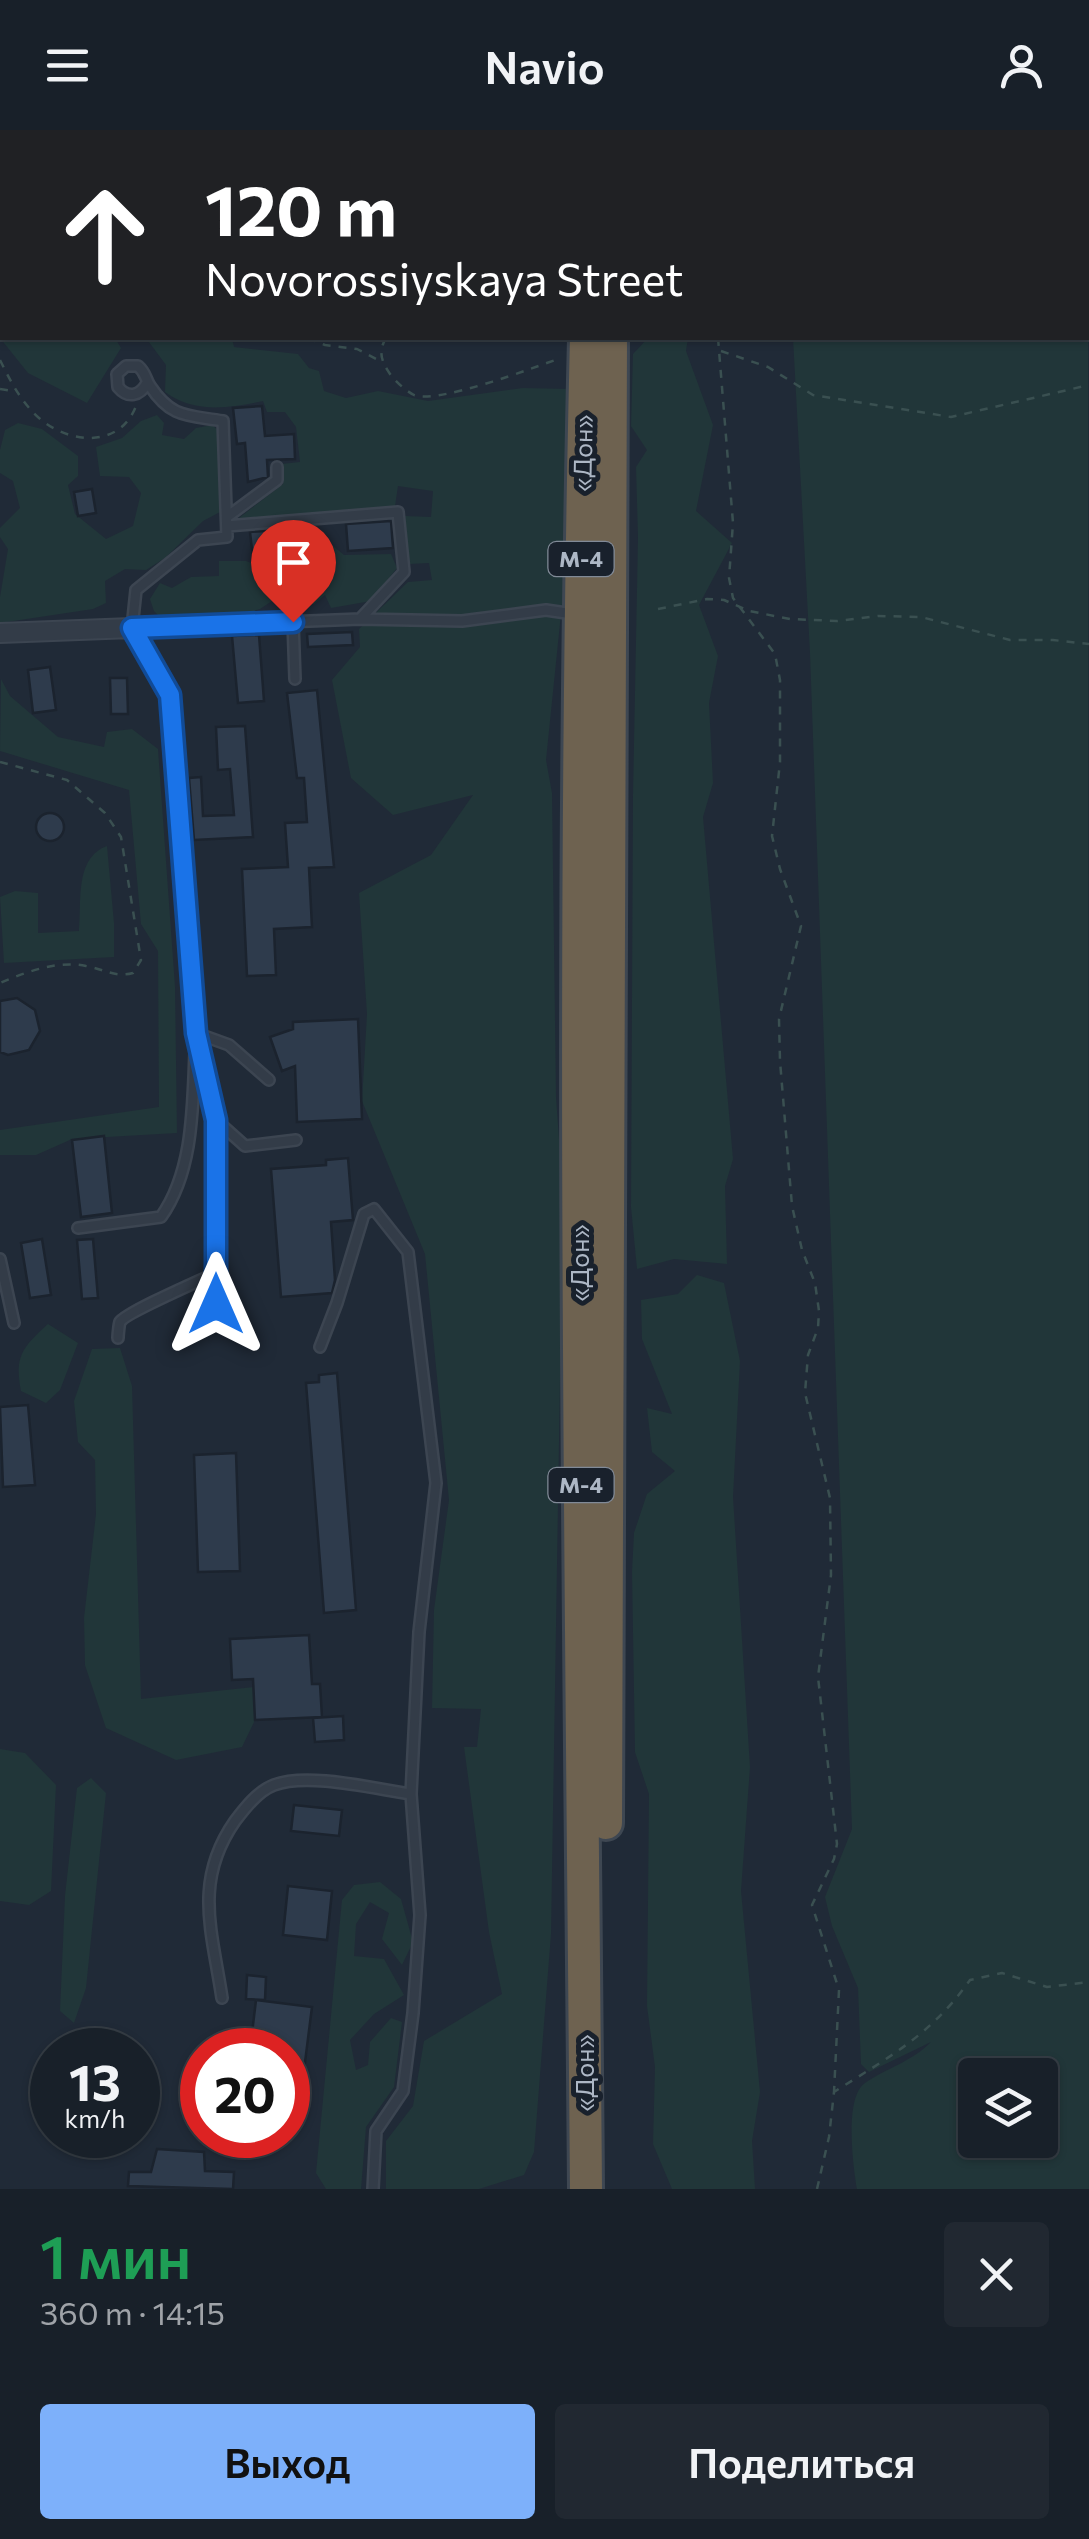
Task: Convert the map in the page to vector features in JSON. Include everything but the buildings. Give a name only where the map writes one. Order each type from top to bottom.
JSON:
[{"type":"highway","name":"«Дон»","points":[[586,2189],[580,614],[594,342]]},
{"type":"highway","name":"«Дон»","points":[[594,342],[607,2189]]},
{"type":"street","points":[[0,633],[132,628],[170,695],[196,1033]]},
{"type":"lane","points":[[126,366],[138,366],[146,372],[147,383],[134,396],[123,393],[118,387],[118,374],[126,366]]},
{"type":"lane","points":[[147,383],[173,412],[223,420],[227,537],[198,540],[136,590],[132,628],[360,619],[462,621],[546,610],[580,614]]},
{"type":"lane","points":[[227,521],[277,480],[277,468]]},
{"type":"lane","points":[[227,521],[398,512],[404,572],[360,619]]},
{"type":"lane","points":[[293,622],[295,679]]},
{"type":"lane","points":[[196,1033],[229,1044],[268,1080]]},
{"type":"lane","points":[[196,1033],[216,1120],[216,1304]]},
{"type":"lane","points":[[78,1228],[160,1217],[177,1194],[189,1139],[196,1033]]},
{"type":"lane","points":[[216,1120],[245,1146],[296,1140]]},
{"type":"lane","points":[[320,1347],[364,1214],[374,1209],[408,1252],[436,1483],[419,1632],[411,1794],[420,1915],[413,2013],[404,2091],[376,2131],[374,2189]]},
{"type":"lane","points":[[0,1259],[14,1323]]},
{"type":"lane","points":[[118,1338],[120,1322],[130,1312],[216,1273]]},
{"type":"lane","points":[[222,1998],[206,1895],[218,1845],[247,1806],[272,1786],[303,1781],[411,1794]]},
{"type":"path","points":[[313,340],[358,349],[382,362],[394,380],[415,395],[446,394],[594,342]]},
{"type":"path","points":[[381,340],[382,362]]},
{"type":"path","points":[[382,345],[385,340]]},
{"type":"path","points":[[718,340],[733,524],[729,578],[733,598],[775,654],[780,680],[780,762],[772,836],[801,926],[779,1018],[792,1206],[802,1250],[816,1283],[819,1311],[818,1328],[808,1355],[806,1393],[830,1498],[832,1575],[818,1678],[837,1844],[812,1905],[838,1990],[834,2092],[829,2138],[817,2189]]},
{"type":"path","points":[[718,350],[768,367],[813,395],[952,417],[1089,385]]},
{"type":"path","points":[[0,360],[16,391],[42,421],[67,434],[93,440],[114,435],[132,419],[137,406],[134,396]]},
{"type":"path","points":[[0,389],[16,391]]},
{"type":"path","points":[[658,608],[707,599],[724,600],[790,619],[922,617],[1010,640],[1089,644]]},
{"type":"path","points":[[0,762],[67,780],[104,813],[121,837],[141,960],[133,973],[120,977],[83,964],[36,968],[0,983]]},
{"type":"path","points":[[834,2092],[921,2036],[951,2007],[970,1980],[1002,1974],[1048,1987],[1089,1982]]},
{"type":"green space","points":[[2,340],[116,340],[121,348],[87,403],[28,373]]},
{"type":"green space","points":[[147,340],[232,340],[234,347],[298,354],[309,368],[319,371],[324,391],[346,398],[378,391],[428,401],[523,388],[570,389],[566,565],[546,760],[552,793],[556,1097],[563,1195],[551,1934],[534,2152],[524,2175],[479,2189],[386,2189],[386,2141],[413,2106],[424,2041],[502,1994],[489,1932],[464,1747],[477,1747],[481,1709],[432,1708],[434,1610],[449,1500],[425,1254],[362,1101],[367,1014],[359,893],[431,855],[473,795],[393,815],[351,778],[332,680],[360,647],[359,629],[408,582],[432,580],[429,563],[409,564],[405,516],[431,517],[433,491],[398,486],[395,506],[235,521],[283,484],[282,464],[300,462],[296,427],[285,412],[267,412],[263,401],[212,407],[176,399],[165,392],[166,365]]},
{"type":"green space","points":[[646,340],[688,340],[686,351],[713,425],[696,511],[732,543],[699,605],[718,656],[709,703],[713,783],[703,817],[733,1159],[725,1186],[727,1264],[674,1259],[637,1269],[631,1207],[636,467],[647,450],[631,426],[633,354]]},
{"type":"green space","points":[[793,340],[1088,340],[1089,2189],[857,2189],[852,2117],[858,2091],[931,2042],[869,2072],[861,2064],[858,1988],[832,1926],[825,1897],[852,1829],[810,653]]},
{"type":"green space","points":[[157,415],[164,423],[162,435],[184,439],[196,428],[213,425],[219,432],[220,512],[203,521],[165,558],[146,570],[125,569],[105,581],[106,603],[93,609],[0,623],[8,549],[0,537],[0,528],[20,508],[13,481],[0,473],[5,430],[18,423],[42,429],[78,456],[78,476],[68,485],[75,514],[106,539],[133,526],[141,493],[129,477],[100,476],[96,447],[122,438],[141,421]]},
{"type":"green space","points":[[332,545],[344,555],[391,554],[397,568],[371,601],[331,608],[325,595],[314,604],[297,605],[284,593],[260,609],[234,617],[213,614],[189,620],[162,619],[150,599],[160,583],[172,588],[191,577],[219,576],[219,561],[246,561],[261,567],[294,562],[308,550]]},
{"type":"green space","points":[[1,679],[10,696],[58,737],[104,747],[107,732],[132,729],[158,749],[175,987],[177,1133],[72,1139],[36,1155],[0,1155],[0,1130],[159,1107],[158,951],[141,924],[129,790],[0,751]]},
{"type":"green space","points":[[107,846],[114,957],[4,963],[0,897],[15,891],[38,893],[38,933],[79,931],[84,871],[96,852]]},
{"type":"green space","points":[[697,1275],[724,1283],[740,1361],[733,1497],[750,1767],[741,1891],[760,2092],[752,2141],[755,2189],[672,2189],[653,2144],[655,2067],[647,2006],[649,1794],[635,1752],[632,1572],[634,1533],[647,1494],[675,1471],[652,1452],[647,1408],[672,1414],[642,1339],[641,1300],[678,1294]]},
{"type":"green space","points":[[48,1324],[78,1343],[60,1390],[46,1403],[21,1391],[19,1369],[22,1353]]},
{"type":"green space","points":[[120,1348],[132,1386],[141,1699],[254,1687],[255,1720],[242,1747],[176,1760],[106,1728],[85,1665],[84,1618],[96,1514],[95,1460],[78,1442],[74,1401],[92,1349]]},
{"type":"green space","points":[[0,1749],[25,1753],[56,1785],[51,1891],[29,1905],[0,1901]]},
{"type":"green space","points":[[91,1778],[106,1793],[86,1988],[74,2023],[60,2011],[65,1896],[77,1788]]},
{"type":"green space","points":[[380,1882],[401,1899],[413,1942],[402,1965],[382,1939],[389,1913],[370,1902],[356,1924],[354,1956],[384,1959],[404,1995],[374,2014],[350,2040],[356,2070],[368,2065],[370,2042],[391,2018],[402,2022],[394,2087],[366,2127],[361,2189],[326,2189],[316,2173],[342,1900],[354,1885]]},
{"type":"route","points":[[216,1304],[216,1120],[196,1033],[170,695],[132,628],[293,622]]}]
